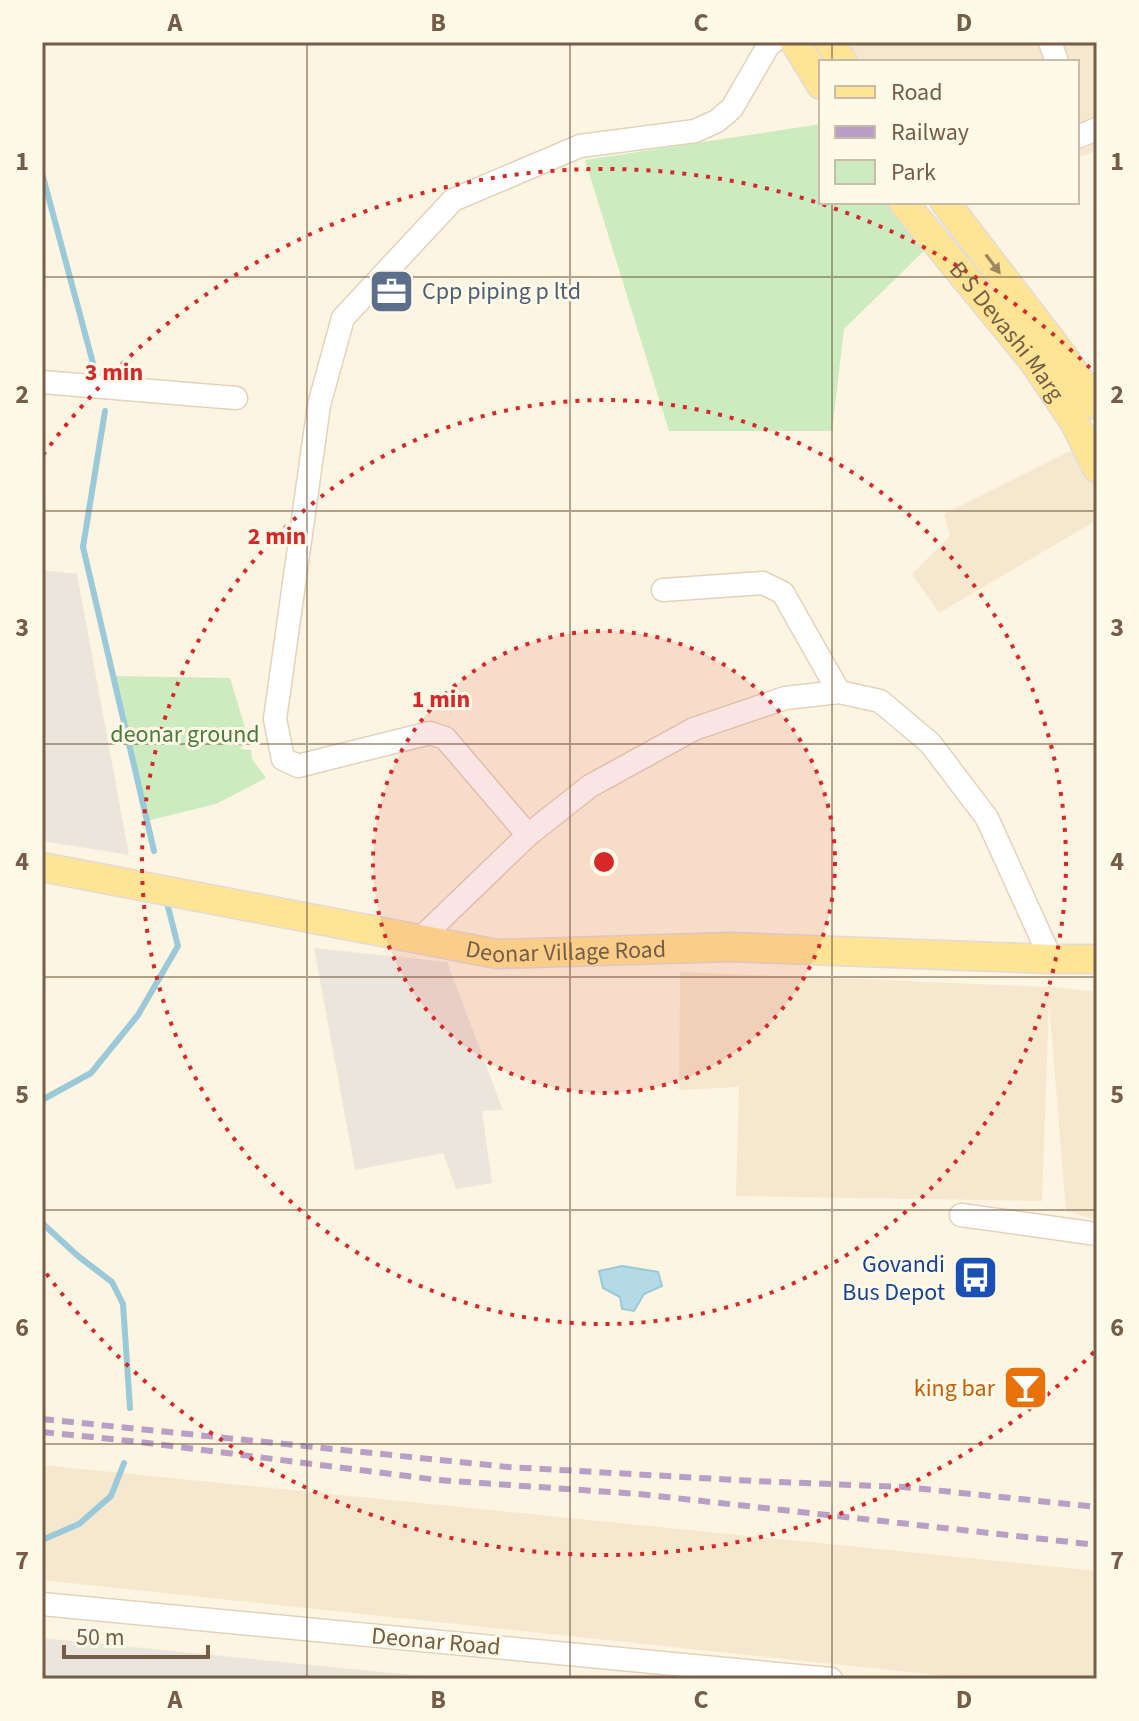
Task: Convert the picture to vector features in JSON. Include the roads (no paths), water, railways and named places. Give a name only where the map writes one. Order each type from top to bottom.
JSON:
[{"type":"main road","points":[[795,42],[819,82]]},
{"type":"main road","points":[[830,42],[842,60]]},
{"type":"main road","name":"B S Devashi Marg","points":[[907,204],[1032,359],[1075,423],[1097,468]]},
{"type":"main road","name":"B S Devashi Marg","points":[[947,204],[1097,405]]},
{"type":"main road","name":"Deonar Village Road","points":[[42,867],[497,954],[731,947],[1097,959]]},
{"type":"street","points":[[528,835],[445,738],[430,733],[298,766],[283,759],[275,719],[319,405],[343,318],[453,200],[580,146],[695,131],[717,121],[732,108],[773,42]]},
{"type":"street","points":[[42,382],[236,398]]},
{"type":"street","points":[[663,590],[763,583],[783,593],[839,692]]},
{"type":"street","points":[[421,938],[528,835],[590,786],[694,729],[785,698],[839,692],[880,701],[930,743],[987,818],[1051,959]]},
{"type":"street","points":[[961,1215],[1097,1234]]},
{"type":"street","name":"Deonar Road","points":[[52,1610],[461,1651],[831,1679]]},
{"type":"street","name":"Deonar Road","points":[[461,1651],[669,1679]]},
{"type":"water","points":[[622,1266],[658,1272],[662,1286],[644,1294],[634,1311],[622,1309],[620,1297],[603,1288],[599,1271]]},
{"type":"waterway","points":[[42,173],[94,367]]},
{"type":"waterway","points":[[105,411],[83,547],[154,851]]},
{"type":"waterway","points":[[42,1100],[91,1073],[138,1015],[178,946],[166,899]]},
{"type":"waterway","points":[[42,1223],[112,1282],[123,1304],[130,1408]]},
{"type":"waterway","points":[[42,1540],[79,1524],[111,1496],[124,1463]]},
{"type":"railway","points":[[42,1419],[508,1467],[904,1487],[1097,1507]]},
{"type":"railway","points":[[42,1432],[438,1480],[639,1494],[1097,1545]]},
{"type":"place","name":"Cpp piping p ltd","points":[[391,291]]},
{"type":"place","name":"Govandi Bus Depot","points":[[976,1278]]},
{"type":"place","name":"king bar","points":[[1026,1388]]},
{"type":"park label","name":"deonar ground","points":[[185,734]]}]
